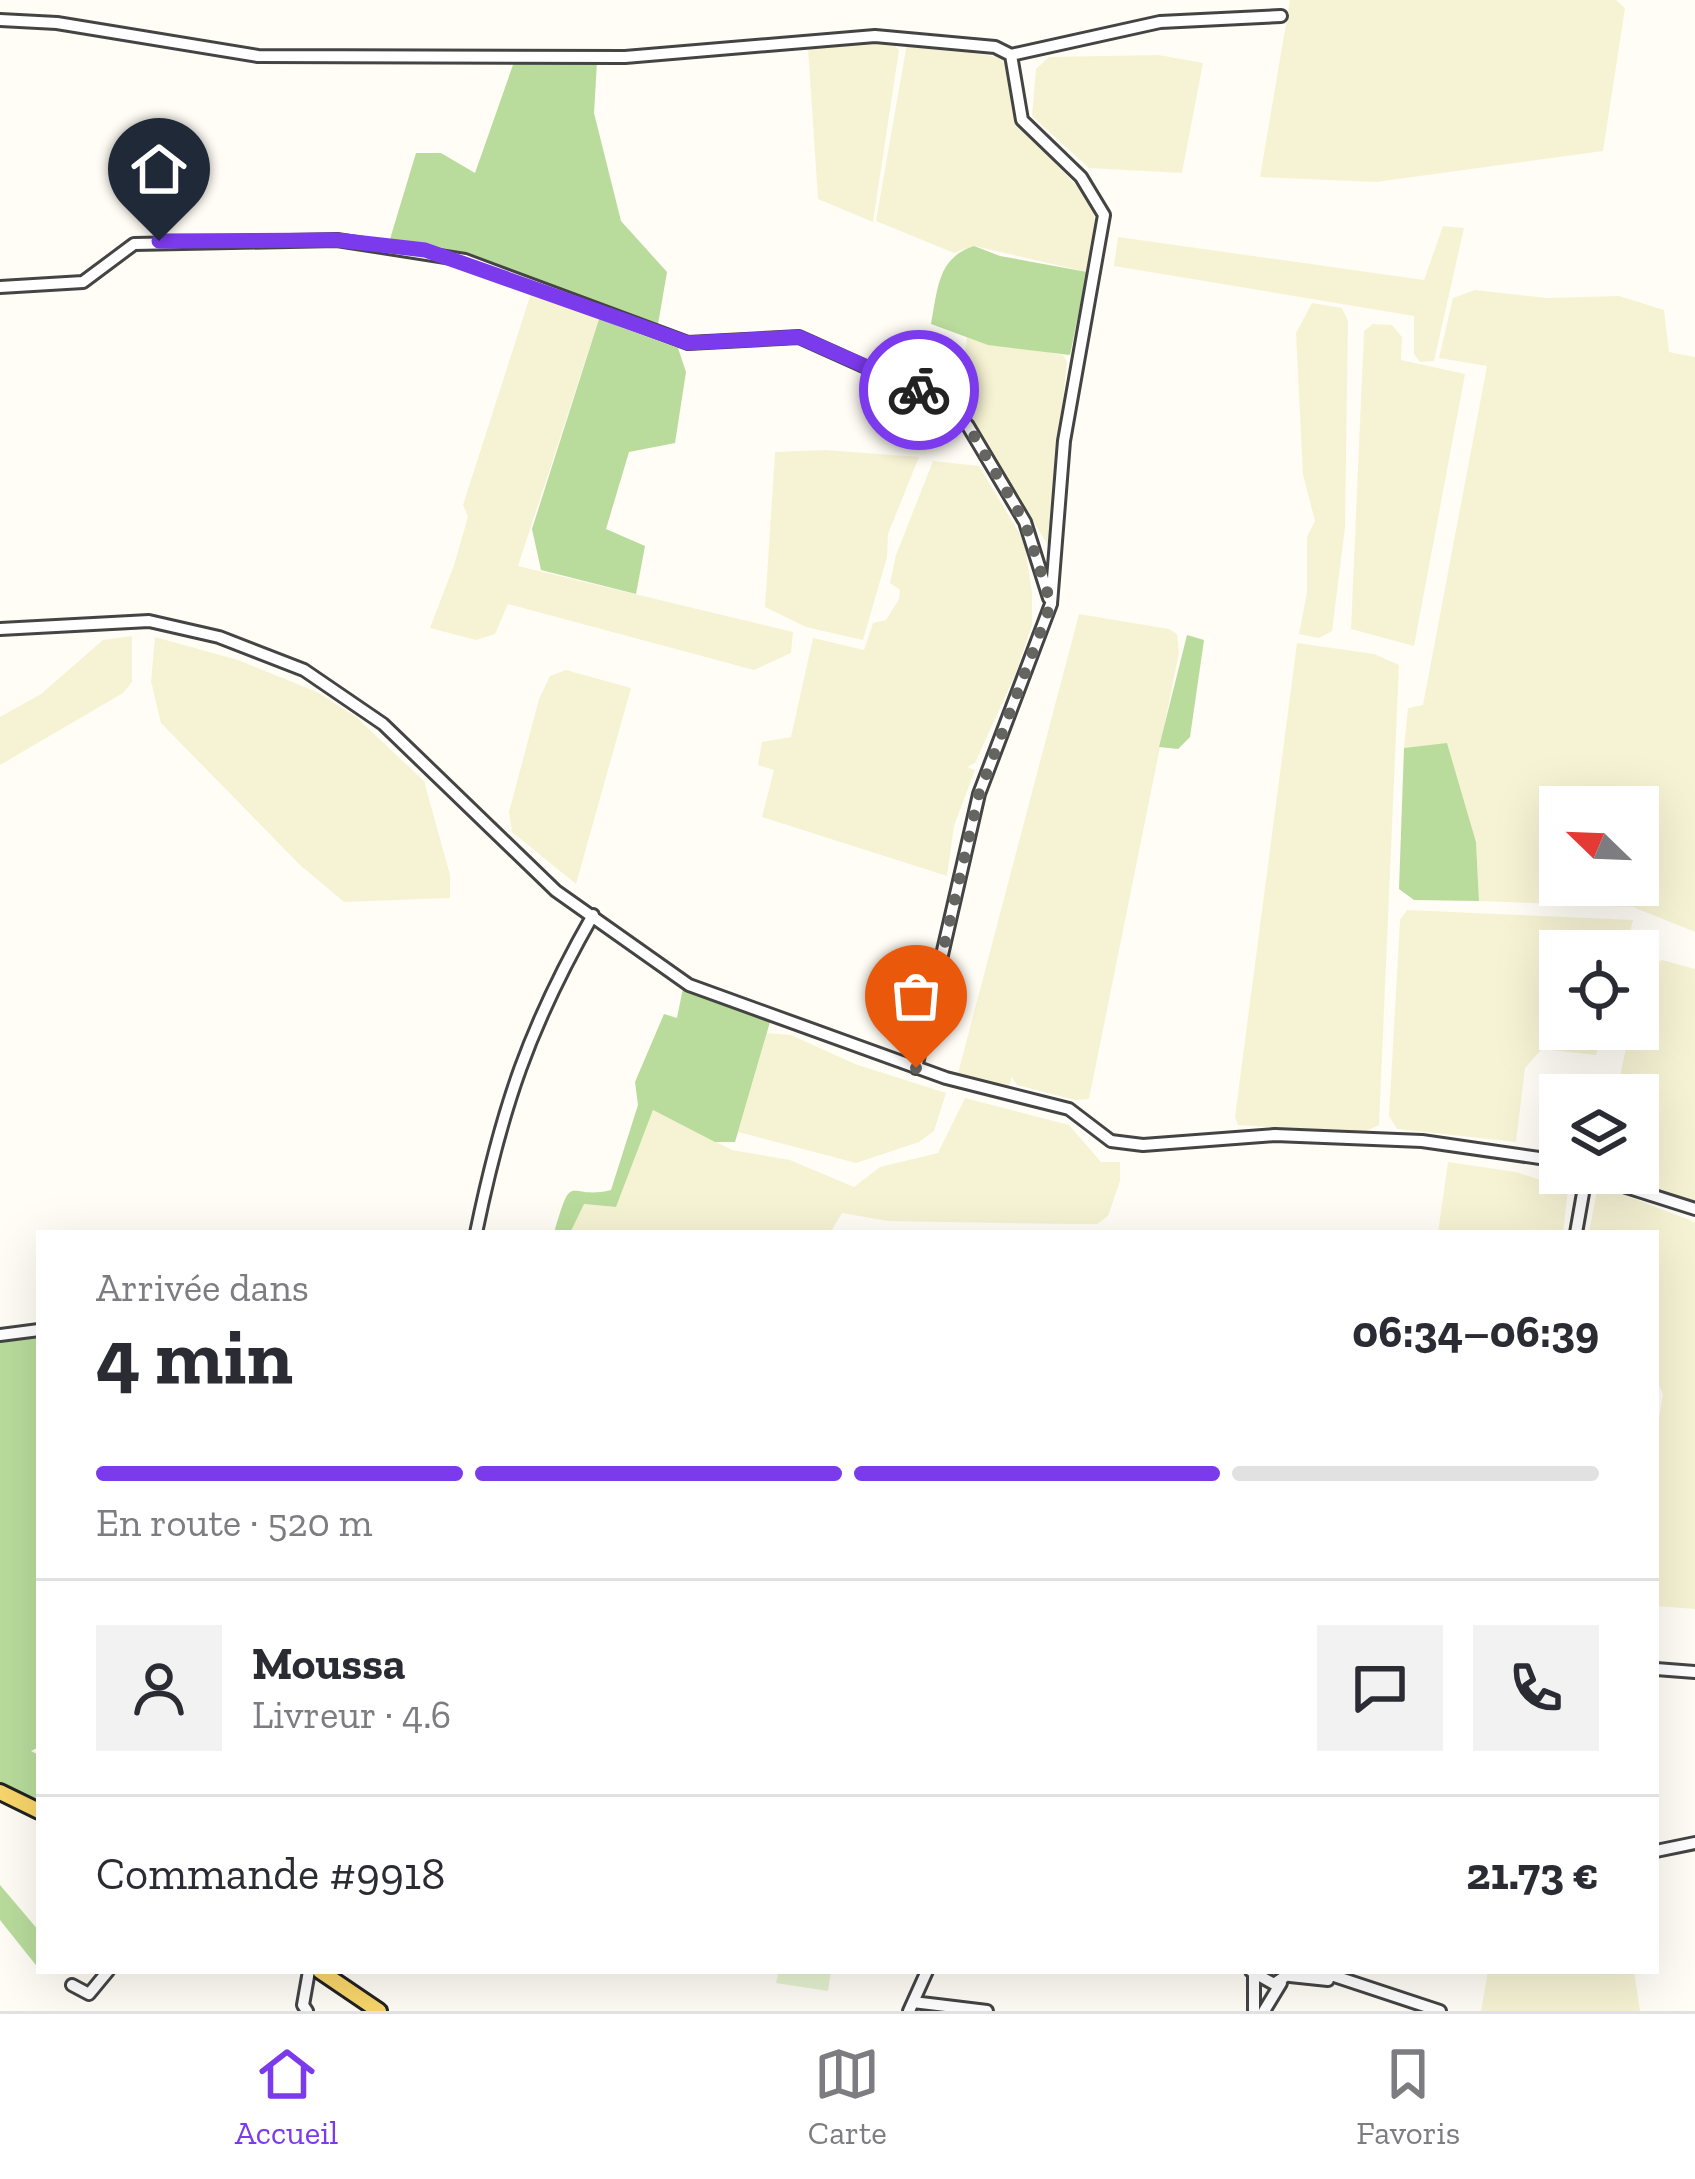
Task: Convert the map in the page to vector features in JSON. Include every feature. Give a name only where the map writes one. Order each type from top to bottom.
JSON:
[{"type":"main road","points":[[0,1792],[36,1810]]},
{"type":"main road","points":[[324,1974],[380,2011]]},
{"type":"street","points":[[0,20],[56,23],[258,56],[625,57],[875,36],[995,47],[1010,55],[1160,22],[1281,16]]},
{"type":"street","points":[[916,1068],[979,794],[1051,604],[1064,441],[1105,214],[1081,177],[1022,120],[1010,55]]},
{"type":"street","points":[[0,287],[83,282],[134,244],[380,242],[465,260],[688,343],[799,337],[948,404],[968,426],[1025,523],[1051,604]]},
{"type":"street","points":[[0,629],[149,621],[219,637],[304,670],[356,700],[556,891],[688,985],[916,1068],[1069,1109],[1111,1141],[1130,1146],[1294,1136],[1422,1141],[1539,1158]]},
{"type":"street","points":[[477,1230],[517,1066],[535,1019],[593,915]]},
{"type":"street","points":[[1576,1230],[1581,1194]]},
{"type":"street","points":[[1647,1194],[1695,1209]]},
{"type":"street","points":[[0,1335],[36,1330]]},
{"type":"street","points":[[1659,1669],[1695,1672]]},
{"type":"street","points":[[1659,1851],[1695,1843]]},
{"type":"street","points":[[72,1984],[89,1994],[106,1974]]},
{"type":"street","points":[[303,2009],[309,1974]]},
{"type":"street","points":[[926,1974],[911,2006],[987,2011]]},
{"type":"street","points":[[1252,1974],[1254,2011]]},
{"type":"street","points":[[1254,1974],[1267,1983],[1288,1976],[1334,1980],[1440,2011]]},
{"type":"street","points":[[1324,1974],[1334,1980]]},
{"type":"street","points":[[1264,2011],[1288,1976]]},
{"type":"shaded area","points":[[1290,0],[1616,0],[1625,8],[1603,151],[1376,182],[1260,177]]},
{"type":"shaded area","points":[[873,40],[892,43],[899,50],[873,222],[818,199],[808,48]]},
{"type":"shaded area","points":[[907,43],[1005,58],[1018,124],[1093,203],[1096,234],[1087,272],[974,246],[954,253],[876,221]]},
{"type":"shaded area","points":[[1159,55],[1203,63],[1182,173],[1089,168],[1032,116],[1036,69],[1049,57]]},
{"type":"shaded area","points":[[1443,226],[1464,228],[1434,361],[1420,362],[1414,354],[1414,316],[1114,266],[1118,237],[1424,280]]},
{"type":"shaded area","points":[[532,290],[599,319],[518,566],[793,632],[791,653],[754,670],[508,604],[495,634],[476,640],[430,628],[454,565],[468,517],[463,505]]},
{"type":"shaded area","points":[[1475,290],[1547,298],[1619,296],[1664,310],[1669,352],[1695,357],[1695,932],[1633,907],[1607,906],[1659,906],[1659,786],[1539,786],[1539,903],[1479,901],[1476,842],[1447,744],[1404,748],[1408,708],[1423,705],[1487,366],[1439,358],[1453,298]]},
{"type":"shaded area","points":[[1312,303],[1342,308],[1348,321],[1345,528],[1332,631],[1319,638],[1299,634],[1307,592],[1307,537],[1315,521],[1303,475],[1296,333]]},
{"type":"shaded area","points":[[1373,324],[1392,325],[1402,337],[1401,360],[1465,374],[1414,646],[1351,629],[1364,331]]},
{"type":"shaded area","points":[[967,337],[1063,355],[1067,362],[1048,545],[958,402]]},
{"type":"shaded area","points":[[825,450],[919,457],[888,534],[887,557],[863,640],[806,627],[765,607],[775,452]]},
{"type":"shaded area","points":[[933,461],[979,466],[1024,541],[1032,593],[1032,625],[1015,675],[975,763],[967,767],[975,770],[954,826],[947,876],[762,817],[774,770],[758,765],[762,742],[791,737],[813,638],[864,650],[873,623],[886,620],[899,599],[900,590],[890,583],[896,555]]},
{"type":"shaded area","points":[[1079,614],[1169,629],[1177,634],[1179,653],[1089,1099],[1075,1100],[1017,1085],[1012,1077],[1008,1089],[957,1077]]},
{"type":"shaded area","points":[[132,636],[132,682],[123,693],[0,765],[0,717],[41,694],[103,640]]},
{"type":"shaded area","points":[[155,637],[238,660],[317,692],[355,716],[424,781],[450,875],[450,898],[344,902],[300,865],[161,723],[151,681]]},
{"type":"shaded area","points":[[1297,643],[1374,654],[1399,665],[1379,1125],[1362,1133],[1238,1125],[1235,1117]]},
{"type":"shaded area","points":[[566,670],[631,688],[576,884],[512,832],[509,812],[539,699],[550,676]]},
{"type":"shaded area","points":[[1407,910],[1633,920],[1630,930],[1539,930],[1541,1050],[1525,1068],[1516,1142],[1397,1129],[1389,1116],[1400,920]]},
{"type":"shaded area","points":[[1659,962],[1695,969],[1695,1203],[1659,1192],[1659,1074],[1620,1074],[1626,1050],[1659,1050]]},
{"type":"shaded area","points":[[767,1033],[791,1035],[855,1064],[946,1093],[934,1131],[919,1142],[856,1163],[738,1132]]},
{"type":"shaded area","points":[[1551,1050],[1597,1050],[1596,1055]]},
{"type":"shaded area","points":[[965,1098],[1069,1125],[1101,1162],[1120,1162],[1120,1181],[1108,1216],[1097,1224],[888,1221],[842,1213],[832,1230],[571,1230],[583,1204],[616,1207],[653,1110],[732,1150],[790,1160],[854,1187],[880,1167],[938,1153]]},
{"type":"shaded area","points":[[1448,1162],[1516,1172],[1539,1180],[1539,1194],[1567,1194],[1563,1230],[1438,1230]]},
{"type":"shaded area","points":[[1596,1194],[1622,1194],[1695,1222],[1695,1609],[1659,1606],[1663,1394],[1659,1385],[1659,1230],[1590,1230]]},
{"type":"shaded area","points":[[1487,1974],[1634,1974],[1640,2011],[1481,2011]]},
{"type":"green space","points":[[514,62],[597,62],[594,113],[621,221],[667,272],[657,330],[497,268],[390,239],[416,153],[441,153],[475,173]]},
{"type":"green space","points":[[974,246],[1000,256],[1087,272],[1070,355],[988,345],[931,324],[946,267]]},
{"type":"green space","points":[[599,319],[678,348],[686,372],[675,443],[629,452],[606,529],[645,546],[636,594],[541,570],[532,529]]},
{"type":"green space","points":[[1187,635],[1204,640],[1190,737],[1178,749],[1159,747]]},
{"type":"green space","points":[[1447,743],[1476,842],[1479,901],[1414,900],[1399,889],[1404,748]]},
{"type":"green space","points":[[683,988],[770,1022],[735,1142],[715,1142],[653,1110],[616,1207],[584,1204],[571,1230],[555,1230],[569,1193],[611,1190],[638,1105],[635,1082],[664,1014],[677,1018]]},
{"type":"green space","points":[[36,1334],[36,1748],[31,1751],[36,1754],[36,1799],[0,1783],[0,1338]]},
{"type":"green space","points":[[0,1885],[36,1927],[36,1965],[0,1920]]},
{"type":"green space","points":[[778,1974],[831,1974],[828,1991],[776,1983]]},
{"type":"way so far","points":[[916,1068],[930,1024],[979,794],[1051,604],[1025,523],[968,426],[948,404],[919,390]]},
{"type":"route","points":[[159,241],[337,240],[425,250],[465,260],[688,343],[799,337],[919,390]]}]
